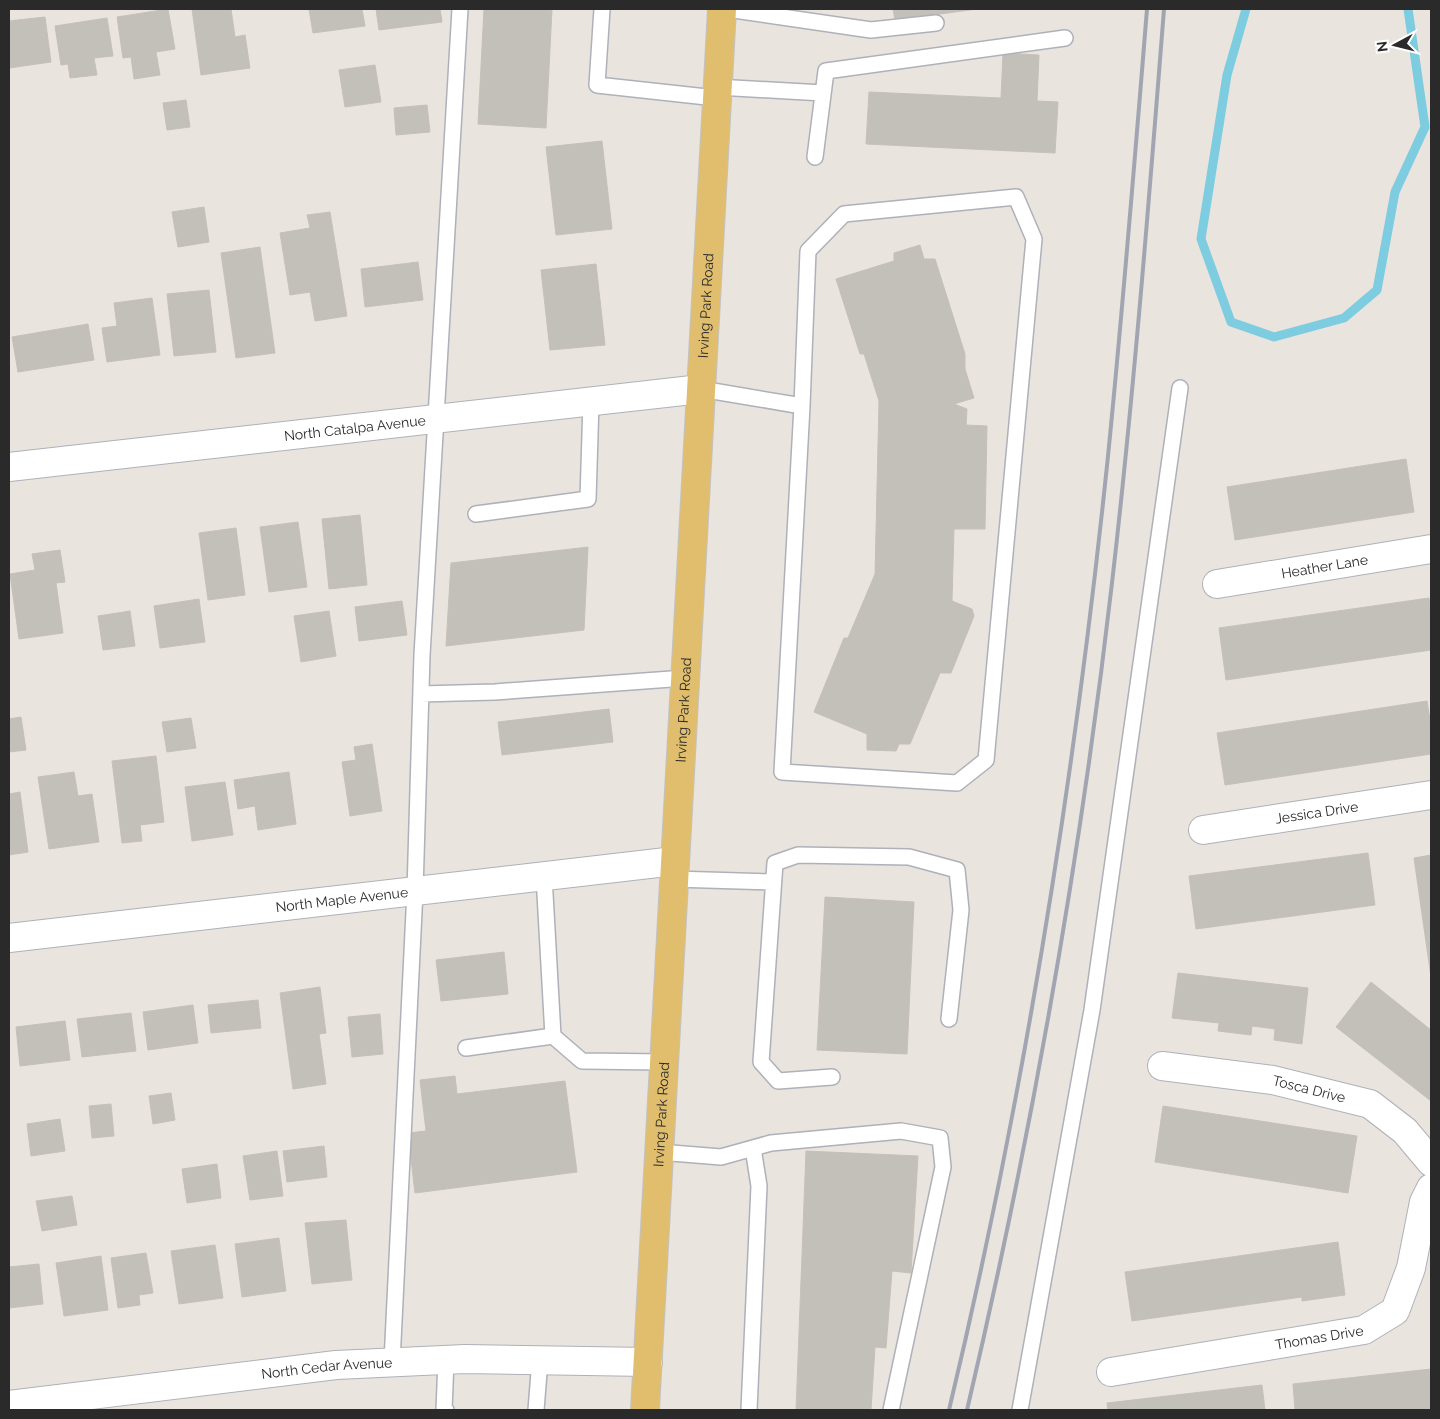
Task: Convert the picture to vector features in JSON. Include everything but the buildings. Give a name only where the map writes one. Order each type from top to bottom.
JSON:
[{"type":"main road","name":"Irving Park Road","points":[[645,1410],[722,9]]},
{"type":"street","name":"North Catalpa Avenue","points":[[9,467],[701,389]]},
{"type":"street","name":"Heather Lane","points":[[1217,584],[1431,549]]},
{"type":"street","name":"Jessica Drive","points":[[1203,830],[1431,795]]},
{"type":"street","name":"North Maple Avenue","points":[[9,938],[544,876],[674,870]]},
{"type":"street","name":"Tosca Drive","points":[[1162,1066],[1273,1080],[1370,1104],[1405,1130],[1431,1162]]},
{"type":"street","name":"Thomas Drive","points":[[1111,1372],[1364,1330],[1396,1311],[1411,1268],[1424,1202],[1431,1188]]},
{"type":"street","name":"North Cedar Avenue","points":[[9,1405],[336,1365],[446,1360],[648,1362]]},
{"type":"lane","points":[[392,1362],[415,891],[423,645],[460,9]]},
{"type":"lane","points":[[602,9],[598,85],[716,93],[823,93]]},
{"type":"lane","points":[[727,9],[871,30],[936,23]]},
{"type":"lane","points":[[816,157],[826,71],[1065,38]]},
{"type":"lane","points":[[1016,197],[1034,238],[986,760],[957,783],[782,772],[802,406],[808,250],[844,214],[1016,197]]},
{"type":"lane","points":[[1020,1410],[1092,1010],[1180,388]]},
{"type":"lane","points":[[701,389],[802,406]]},
{"type":"lane","points":[[476,514],[588,498],[590,402]]},
{"type":"lane","points":[[421,694],[495,692],[685,678]]},
{"type":"lane","points":[[832,1077],[778,1081],[761,1062],[775,863],[798,855],[909,857],[957,870],[961,910],[949,1019]]},
{"type":"lane","points":[[674,870],[773,882]]},
{"type":"lane","points":[[544,876],[553,1036],[582,1061],[664,1062]]},
{"type":"lane","points":[[466,1048],[553,1036]]},
{"type":"lane","points":[[659,1152],[721,1156],[771,1143],[901,1131],[940,1138],[943,1167],[891,1410]]},
{"type":"lane","points":[[749,1410],[759,1186],[753,1148]]},
{"type":"lane","points":[[446,1360],[444,1410],[446,1410]]},
{"type":"lane","points":[[536,1410],[540,1360]]},
{"type":"waterway","points":[[1246,9],[1227,75],[1201,239],[1231,322],[1274,337],[1344,318],[1377,290],[1395,192],[1425,127],[1408,9]]},
{"type":"railway","points":[[949,1410],[1001,1174],[1024,1055],[1063,816],[1080,696],[1108,456],[1147,9]]},
{"type":"railway","points":[[967,1410],[1033,1102],[1052,999],[1085,791],[1112,583],[1127,440],[1164,9]]}]
